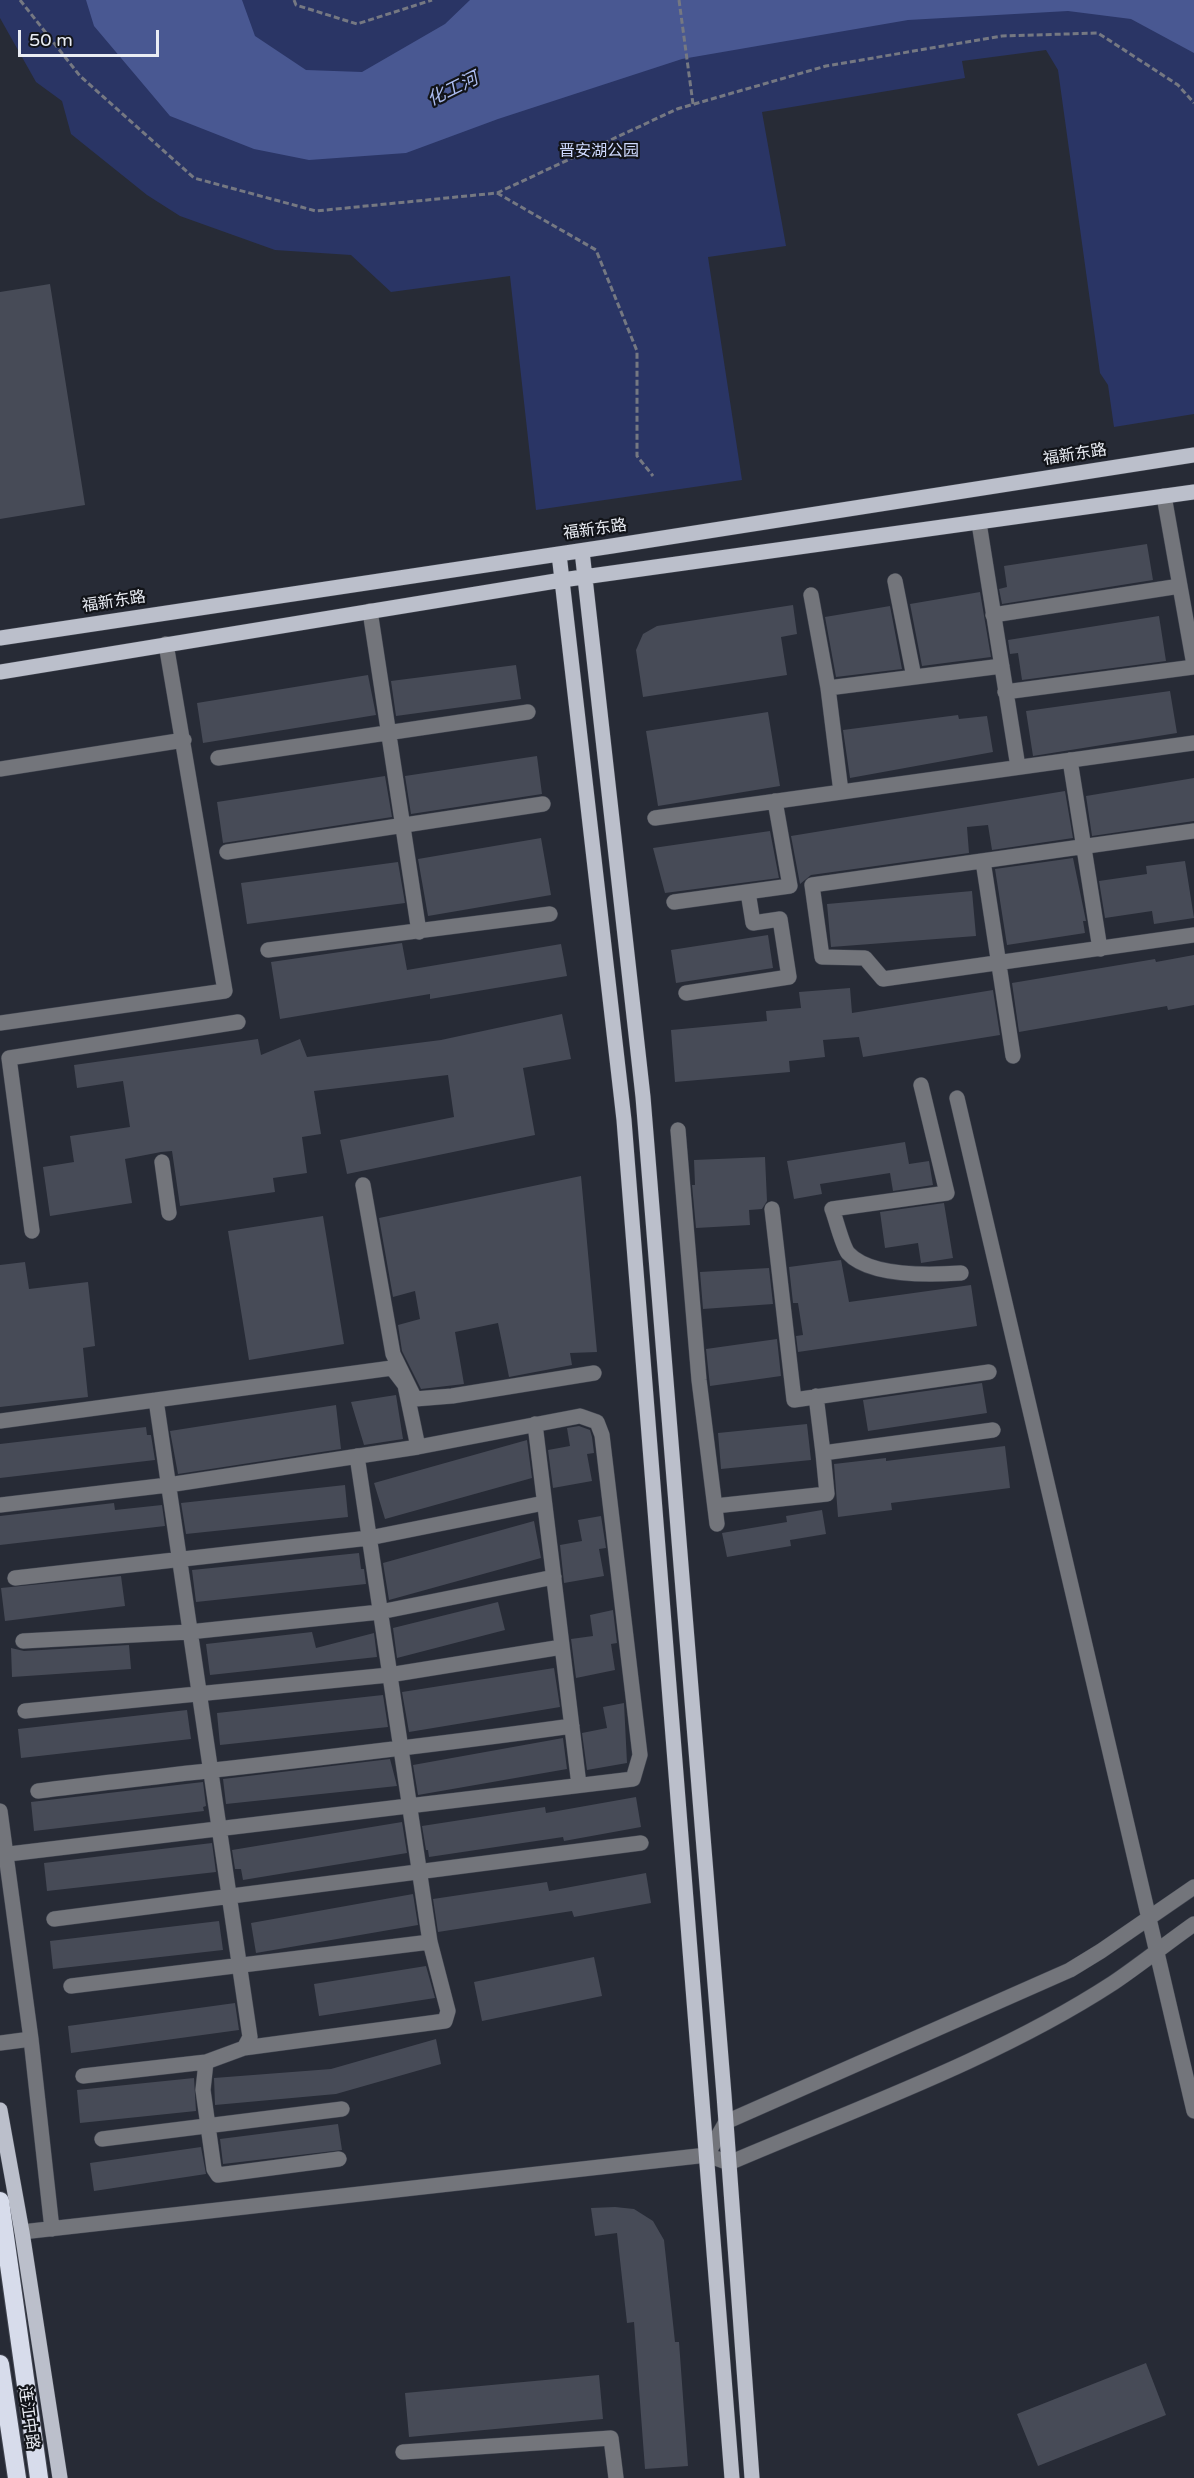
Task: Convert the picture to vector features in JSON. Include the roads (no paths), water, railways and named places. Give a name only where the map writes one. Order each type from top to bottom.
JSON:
[{"type":"highway","points":[[0,2201],[39,2478]]},
{"type":"highway","name":"连江中路","points":[[0,2364],[17,2478]]},
{"type":"main road","name":"福新东路","points":[[0,636],[559,554],[1194,455]]},
{"type":"main road","points":[[0,672],[562,580],[1194,492]]},
{"type":"main road","points":[[582,550],[642,1078],[726,2122],[752,2478]]},
{"type":"main road","points":[[559,554],[624,1120],[732,2478]]},
{"type":"main road","points":[[0,2110],[22,2232],[60,2478]]},
{"type":"street","points":[[1005,692],[1194,666],[1164,496]]},
{"type":"street","points":[[979,523],[1018,767]]},
{"type":"street","points":[[895,581],[914,677]]},
{"type":"street","points":[[993,615],[1180,586]]},
{"type":"street","points":[[811,595],[828,688],[841,792]]},
{"type":"street","points":[[370,611],[418,932]]},
{"type":"street","points":[[0,1023],[225,991],[166,644]]},
{"type":"street","points":[[828,688],[1002,666]]},
{"type":"street","points":[[218,758],[528,712]]},
{"type":"street","points":[[0,769],[184,740]]},
{"type":"street","points":[[655,818],[1194,743]]},
{"type":"street","points":[[1070,760],[1100,948]]},
{"type":"street","points":[[674,902],[790,886],[775,801]]},
{"type":"street","points":[[227,852],[543,804]]},
{"type":"street","points":[[1194,831],[812,885],[822,957],[865,958],[883,979],[1194,935]]},
{"type":"street","points":[[983,861],[1013,1056]]},
{"type":"street","points":[[686,993],[789,977],[780,919],[753,923],[748,892]]},
{"type":"street","points":[[268,950],[550,914]]},
{"type":"street","points":[[32,1231],[5,1059],[238,1022]]},
{"type":"street","points":[[921,1085],[947,1193],[832,1209],[848,1252],[878,1270],[935,1275],[961,1273]]},
{"type":"street","points":[[957,1098],[1194,2111]]},
{"type":"street","points":[[678,1130],[699,1380],[717,1524]]},
{"type":"street","points":[[162,1162],[169,1213]]},
{"type":"street","points":[[363,1185],[393,1354],[416,1399],[452,1396],[594,1373]]},
{"type":"street","points":[[772,1209],[794,1400],[989,1372]]},
{"type":"street","points":[[0,1421],[392,1368],[405,1385],[418,1447]]},
{"type":"street","points":[[715,1506],[828,1494],[816,1396]]},
{"type":"street","points":[[156,1400],[208,1770],[250,2037],[244,2048]]},
{"type":"street","points":[[0,1505],[168,1485],[418,1447],[580,1416],[597,1422],[602,1435],[640,1755],[633,1779],[3,1854]]},
{"type":"street","points":[[535,1424],[579,1785]]},
{"type":"street","points":[[823,1453],[993,1430]]},
{"type":"street","points":[[83,2076],[206,2061],[244,2048],[445,2021],[448,2011],[430,1942],[357,1456]]},
{"type":"street","points":[[15,1578],[369,1538],[544,1503]]},
{"type":"street","points":[[23,1641],[189,1632],[380,1612],[554,1577]]},
{"type":"street","points":[[25,1711],[198,1696],[389,1675],[562,1647]]},
{"type":"street","points":[[38,1791],[400,1750],[572,1726]]},
{"type":"street","points":[[0,1811],[3,1854],[31,2039],[52,2229]]},
{"type":"street","points":[[54,1919],[641,1843]]},
{"type":"street","points":[[707,2155],[726,2122],[1070,1970],[1194,1887]]},
{"type":"street","points":[[22,2232],[707,2155],[729,2163],[948,2068],[1032,2028],[1112,1983],[1194,1924]]},
{"type":"street","points":[[71,1986],[430,1942]]},
{"type":"street","points":[[0,2043],[31,2039]]},
{"type":"street","points":[[206,2061],[204,2090],[214,2169],[218,2175],[339,2159]]},
{"type":"street","points":[[102,2139],[342,2109]]},
{"type":"street","points":[[403,2452],[611,2438],[616,2478]]},
{"type":"water","name":"化工河","points":[[86,0],[242,0],[255,36],[306,70],[362,72],[445,24],[470,0],[1194,0],[1194,53],[1131,19],[1068,11],[908,20],[682,59],[498,119],[406,153],[309,160],[254,149],[170,116],[94,26]]},
{"type":"park label","name":"晋安湖公园","points":[[599,152]]}]
